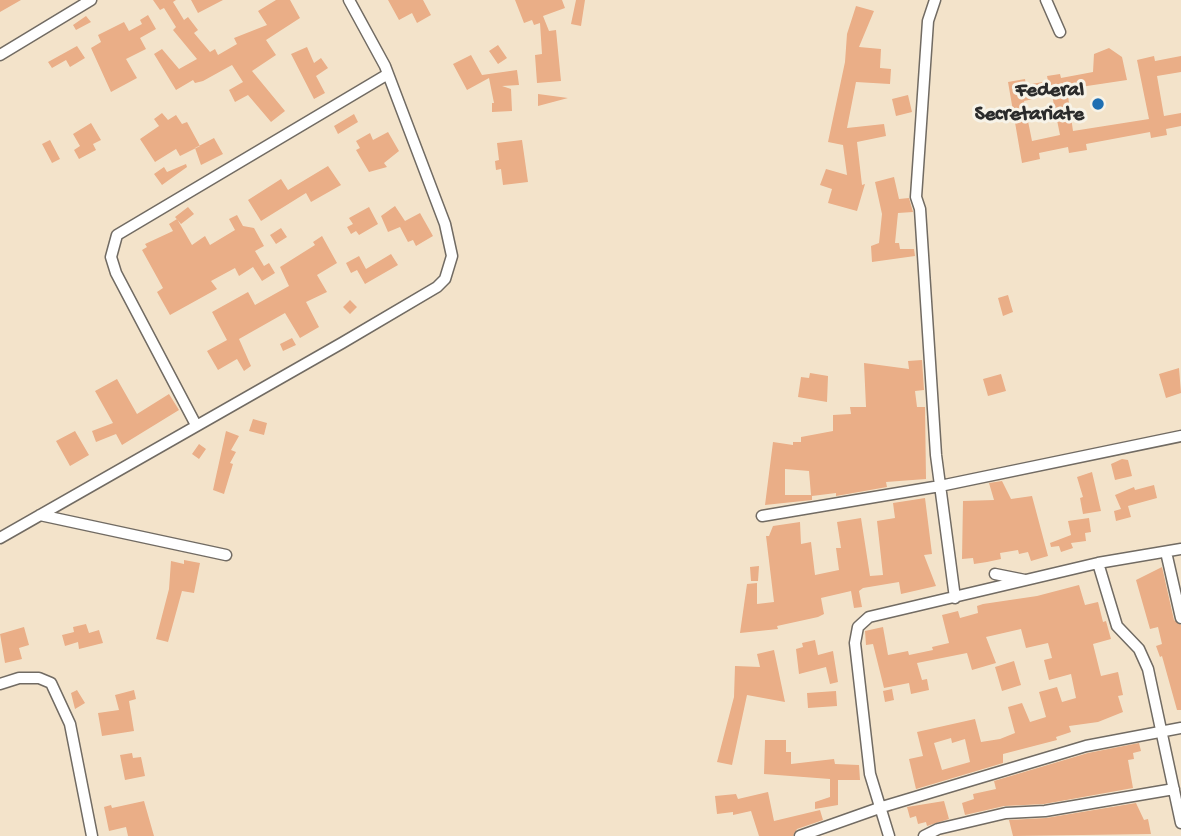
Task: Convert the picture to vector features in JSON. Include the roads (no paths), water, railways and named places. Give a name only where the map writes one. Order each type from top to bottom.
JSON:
[{"type":"street","points":[[0,55],[90,0]]},
{"type":"street","points":[[0,538],[354,336],[445,279],[450,268],[451,244],[388,74],[349,0]]},
{"type":"street","points":[[934,0],[928,21],[916,197],[920,209],[940,486],[955,598]]},
{"type":"street","points":[[1046,0],[1060,32]]},
{"type":"street","points":[[197,425],[116,272],[110,257],[117,234],[388,74]]},
{"type":"street","points":[[761,516],[940,486],[1181,436]]},
{"type":"street","points":[[40,515],[226,555]]},
{"type":"street","points":[[889,836],[870,774],[855,643],[858,627],[869,617],[1098,563],[1181,549]]},
{"type":"street","points":[[1166,552],[1181,618]]},
{"type":"street","points":[[1098,563],[1117,626],[1139,649],[1148,669],[1181,823]]},
{"type":"street","points":[[995,574],[1028,580]]},
{"type":"street","points":[[0,684],[38,678],[51,683],[70,724],[92,836]]},
{"type":"street","points":[[800,836],[881,807],[1086,746],[1181,728]]},
{"type":"street","points":[[924,836],[938,829],[1006,813],[1045,811],[1174,789]]},
{"type":"place","name":"Federal Secretariate","points":[[1098,104]]}]
